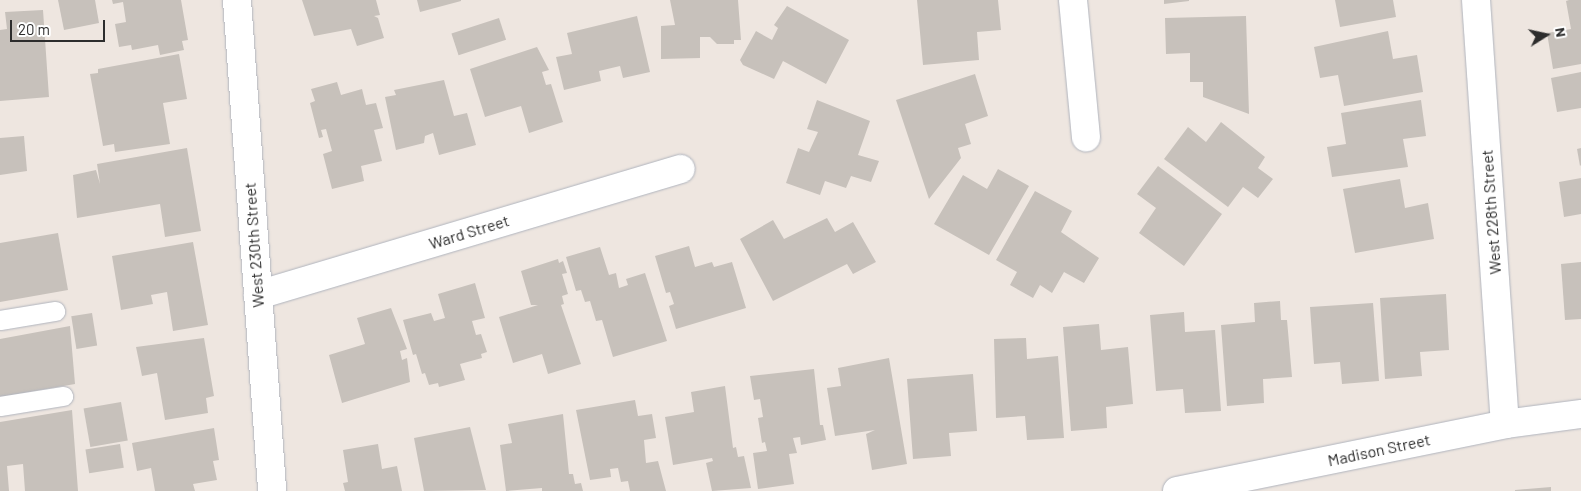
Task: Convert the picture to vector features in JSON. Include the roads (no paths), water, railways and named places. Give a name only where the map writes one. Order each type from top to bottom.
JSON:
[{"type":"street","name":"West 230th Street","points":[[237,0],[272,491]]},
{"type":"street","points":[[1073,0],[1086,137]]},
{"type":"street","name":"West 228th Street","points":[[1476,0],[1505,424]]},
{"type":"street","name":"Ward Street","points":[[258,295],[681,169]]},
{"type":"street","name":"Madison Street","points":[[1177,491],[1245,484],[1505,424],[1581,414]]},
{"type":"lane","points":[[0,320],[55,310]]},
{"type":"lane","points":[[0,406],[63,396]]}]
